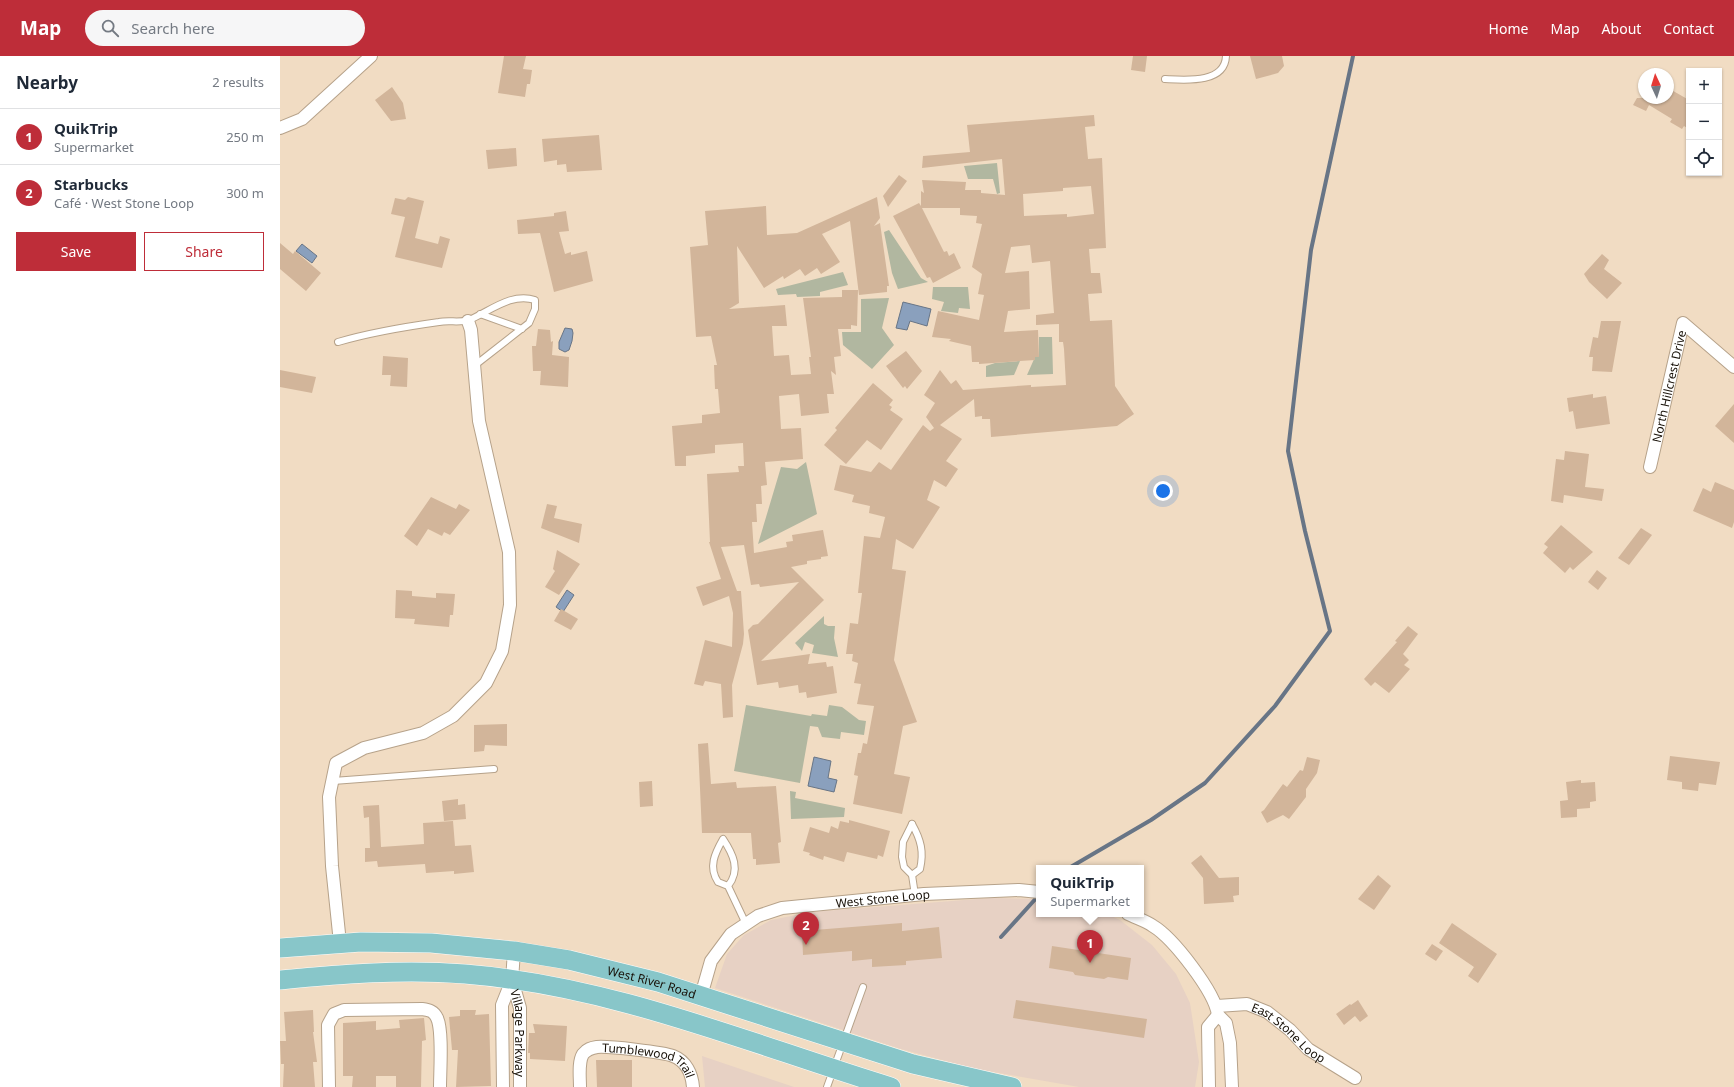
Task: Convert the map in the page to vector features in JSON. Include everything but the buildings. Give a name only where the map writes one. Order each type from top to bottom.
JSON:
[{"type":"main road","name":"West River Road","points":[[280,948],[340,944],[431,943],[514,951],[601,967],[658,982],[843,1043],[914,1064],[1012,1087]]},
{"type":"main road","points":[[280,980],[401,972],[466,974],[577,991],[634,1005],[713,1028],[891,1087]]},
{"type":"street","points":[[280,128],[302,120],[371,56]]},
{"type":"street","points":[[340,944],[332,866],[329,797],[336,763],[364,748],[423,733],[453,716],[486,683],[502,651],[510,604],[509,552],[479,421],[471,330],[468,321]]},
{"type":"street","name":"North Hillcrest Drive","points":[[1650,467],[1683,323],[1734,366]]},
{"type":"street","name":"West Stone Loop","points":[[701,996],[711,961],[731,934],[758,916],[782,908],[915,895],[1019,890],[1036,892]]},
{"type":"street","points":[[1135,917],[1155,926],[1182,954],[1199,975],[1217,1010],[1226,1023],[1230,1043],[1232,1087]]},
{"type":"street","name":"Village Parkway","points":[[502,1087],[502,1005],[512,980],[514,951]]},
{"type":"street","name":"Village Parkway","points":[[512,980],[520,1007],[520,1087]]},
{"type":"street","name":"East Stone Loop","points":[[1217,1010],[1246,1004],[1267,1012],[1290,1030],[1308,1049],[1355,1078]]},
{"type":"street","points":[[329,1087],[328,1025],[334,1014],[344,1010],[430,1010],[437,1017],[439,1023],[440,1087]]},
{"type":"street","points":[[1209,1087],[1208,1027],[1217,1010]]},
{"type":"street","name":"Tumblewood Trail","points":[[580,1087],[580,1064],[583,1055],[591,1048],[603,1047],[672,1056],[688,1068],[692,1077],[693,1087]]},
{"type":"lane","points":[[1165,79],[1207,78],[1214,76],[1223,68],[1226,56]]},
{"type":"lane","points":[[338,342],[376,331],[449,320],[468,321],[508,302],[528,298],[534,300],[535,309],[529,323],[473,366]]},
{"type":"lane","points":[[480,314],[522,328]]},
{"type":"lane","points":[[332,781],[494,769]]},
{"type":"lane","points":[[912,875],[920,869],[923,856],[920,838],[912,824],[903,842],[902,857],[904,867],[912,875],[915,895]]},
{"type":"lane","points":[[728,886],[733,879],[735,868],[732,852],[722,839],[714,858],[713,869],[718,882],[728,886],[746,924]]},
{"type":"lane","points":[[827,1087],[863,987]]},
{"type":"shaded area","points":[[990,898],[1036,899],[1036,917],[1114,917],[1120,920],[1152,945],[1176,974],[1190,1003],[1199,1062],[1195,1087],[1079,1087],[976,1069],[901,1049],[715,988],[727,954],[744,935],[771,920],[811,912]]},
{"type":"shaded area","points":[[702,1056],[794,1087],[705,1087]]},
{"type":"green space","points":[[997,163],[1000,193],[997,194],[993,179],[968,179],[964,166]]},
{"type":"green space","points":[[889,230],[921,278],[928,282],[898,289],[892,273],[884,232]]},
{"type":"green space","points":[[843,272],[848,285],[820,292],[820,296],[797,297],[796,294],[778,295],[776,289]]},
{"type":"green space","points":[[933,287],[968,287],[970,309],[959,308],[958,313],[941,311],[944,302],[932,299]]},
{"type":"green space","points":[[889,298],[882,328],[894,345],[872,369],[843,345],[842,332],[861,332],[861,299]]},
{"type":"green space","points":[[1039,337],[1052,337],[1053,374],[1027,375],[1035,357],[1039,356]]},
{"type":"green space","points":[[1020,361],[1014,375],[986,377],[986,366],[995,363]]},
{"type":"green space","points":[[806,462],[817,514],[758,544],[781,467],[797,469]]},
{"type":"green space","points":[[824,616],[824,624],[828,626],[835,626],[834,638],[838,657],[812,653],[814,645],[805,642],[802,651],[795,643]]},
{"type":"green space","points":[[746,705],[811,716],[812,714],[827,716],[829,705],[842,707],[859,720],[866,721],[864,735],[841,732],[840,739],[822,737],[818,727],[810,726],[800,783],[734,771]]},
{"type":"green space","points":[[790,791],[796,792],[795,798],[845,808],[844,817],[791,819]]},
{"type":"water","points":[[302,244],[317,256],[312,263],[296,251]]},
{"type":"water","points":[[903,302],[931,309],[927,326],[910,321],[907,330],[896,328]]},
{"type":"water","points":[[565,328],[572,329],[573,333],[569,350],[565,352],[559,349],[559,342]]},
{"type":"water","points":[[567,590],[574,595],[563,612],[556,607]]},
{"type":"water","points":[[814,757],[831,761],[828,778],[837,780],[834,792],[808,786]]},
{"type":"waterway","points":[[1074,865],[1151,820],[1205,783],[1275,706],[1330,631],[1305,531],[1288,451],[1311,250],[1353,56]]},
{"type":"waterway","points":[[1001,937],[1036,898]]},
{"type":"place","name":"Starbucks","points":[[806,945]]},
{"type":"place","name":"QuikTrip","points":[[1090,963]]}]
